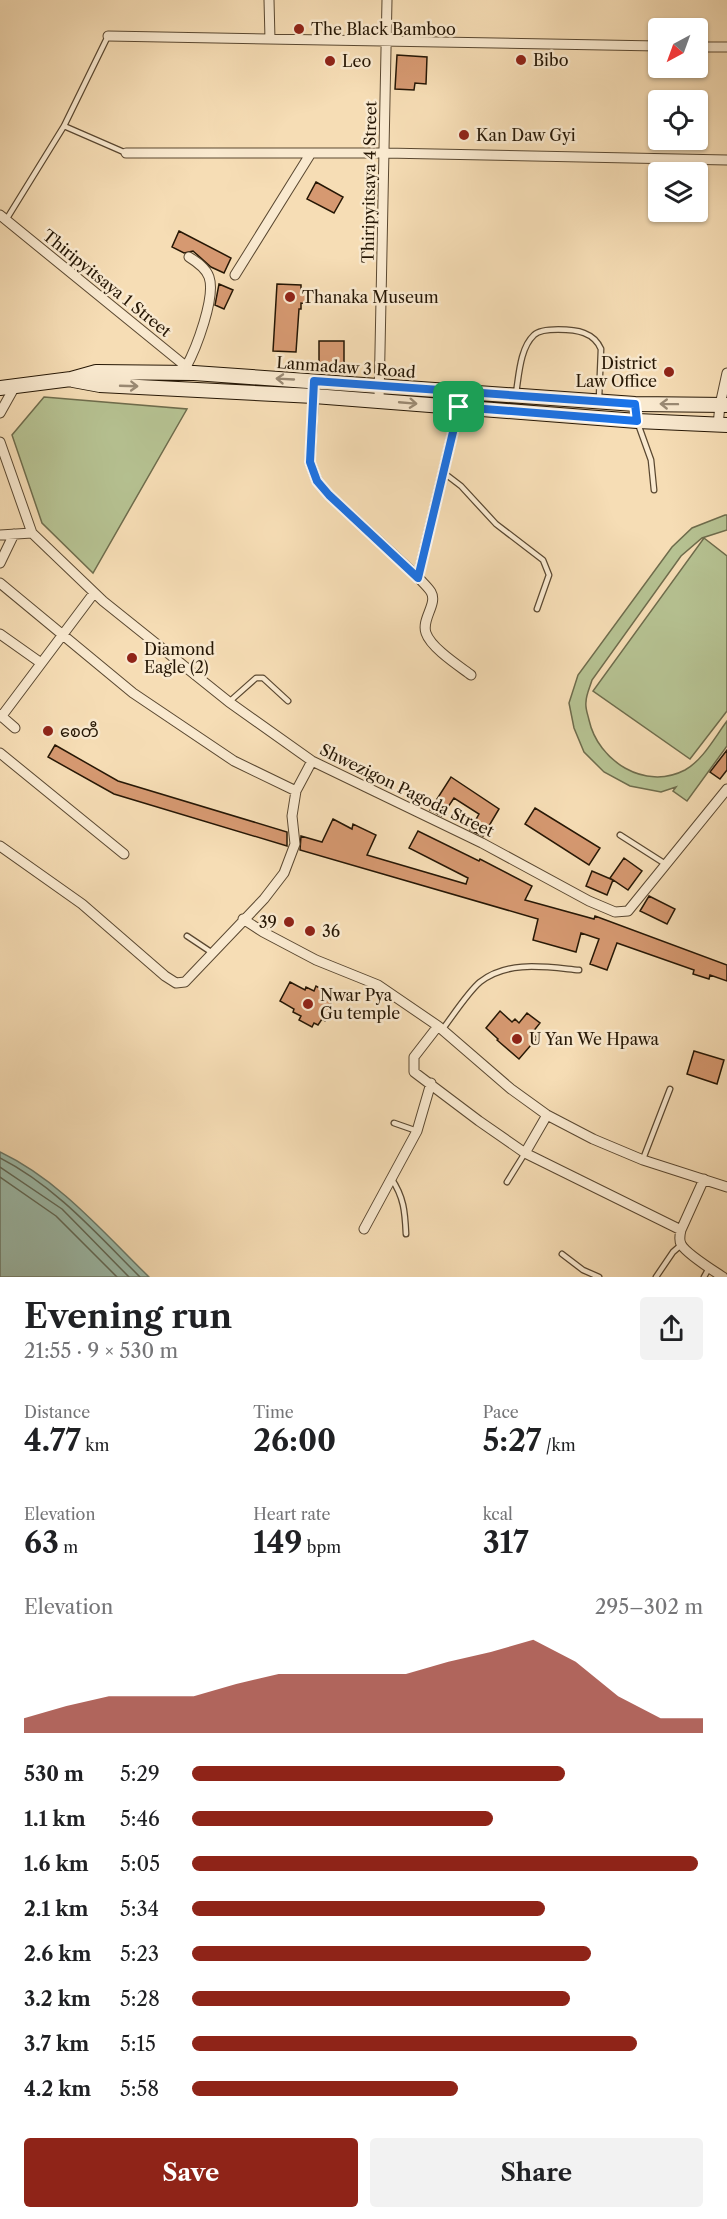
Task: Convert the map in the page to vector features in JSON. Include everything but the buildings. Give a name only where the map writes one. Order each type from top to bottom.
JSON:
[{"type":"main road","name":"Lanmadaw 3 Road","points":[[7,388],[71,379],[96,372],[190,370],[635,404],[723,405]]},
{"type":"main road","name":"Lanmadaw 3 Road","points":[[71,379],[100,385],[378,400],[637,421],[723,425]]},
{"type":"street","points":[[269,0],[270,39]]},
{"type":"street","name":"Thiripyitsaya 4 Street","points":[[378,400],[387,0]]},
{"type":"street","points":[[108,36],[648,46]]},
{"type":"street","points":[[708,47],[727,47]]},
{"type":"street","points":[[126,153],[385,153],[727,160]]},
{"type":"street","points":[[235,275],[312,153]]},
{"type":"street","name":"Thiripyitsaya 1 Street","points":[[3,218],[190,370]]},
{"type":"street","points":[[189,257],[204,268],[210,279],[200,338],[190,370]]},
{"type":"street","points":[[723,425],[727,374]]},
{"type":"street","points":[[314,381],[310,462],[317,481],[431,592],[433,599],[425,620],[425,632],[429,639],[471,675]]},
{"type":"street","points":[[0,413],[7,388]]},
{"type":"street","points":[[418,578],[459,407]]},
{"type":"street","name":"Shwezigon Pagoda Street","points":[[0,442],[32,533],[94,593],[229,702],[312,761],[482,843],[589,901],[615,912],[628,911],[727,789]]},
{"type":"street","points":[[1,535],[32,533]]},
{"type":"street","points":[[0,563],[14,534]]},
{"type":"street","points":[[0,583],[133,693],[234,761],[296,791]]},
{"type":"street","points":[[15,728],[2,720],[41,663],[94,593]]},
{"type":"street","points":[[0,634],[41,663]]},
{"type":"street","points":[[0,753],[124,854]]},
{"type":"street","points":[[0,846],[82,904],[147,962],[176,983],[185,982],[211,952],[264,899],[284,873],[296,844],[292,816],[296,791],[312,761]]},
{"type":"street","points":[[243,919],[316,960],[378,986],[440,1028],[511,1089],[547,1115],[593,1139],[643,1160],[727,1187]]},
{"type":"street","points":[[440,1028],[414,1057],[412,1066],[414,1072],[525,1153],[681,1230]]},
{"type":"street","points":[[364,1229],[417,1131],[431,1083]]},
{"type":"street","points":[[525,1153],[547,1115]]},
{"type":"street","points":[[704,1179],[681,1230],[681,1245],[706,1273],[723,1277]]},
{"type":"lane","points":[[3,218],[64,126],[108,36]]},
{"type":"lane","points":[[64,126],[126,153]]},
{"type":"lane","points":[[516,395],[521,359],[533,335],[541,331],[558,329],[584,333],[597,342],[601,349],[599,401]]},
{"type":"lane","points":[[635,404],[637,421],[651,459],[654,490]]},
{"type":"lane","points":[[444,473],[461,486],[496,524],[543,560],[549,575],[537,609]]},
{"type":"lane","points":[[229,702],[256,678],[263,678],[288,701]]},
{"type":"lane","points":[[620,835],[666,866]]},
{"type":"lane","points":[[187,936],[211,952]]},
{"type":"lane","points":[[440,1028],[479,983],[501,970],[531,966],[579,970]]},
{"type":"lane","points":[[643,1160],[670,1089]]},
{"type":"lane","points":[[394,1123],[417,1131]]},
{"type":"lane","points":[[507,1182],[525,1153]]},
{"type":"lane","points":[[391,1178],[405,1206],[406,1234]]},
{"type":"lane","points":[[656,1277],[673,1252],[681,1245]]},
{"type":"lane","points":[[562,1254],[583,1270],[599,1277]]},
{"type":"green space","points":[[44,397],[187,409],[93,573],[42,523],[12,435]]},
{"type":"green space","points":[[727,515],[727,530],[702,538],[681,556],[592,680],[586,699],[589,720],[602,748],[625,768],[654,777],[670,776],[691,766],[703,754],[727,721],[727,746],[687,801],[673,791],[676,787],[661,792],[630,786],[604,772],[584,752],[574,728],[569,703],[578,675],[672,547],[692,528]]},
{"type":"green space","points":[[704,538],[727,556],[727,711],[690,759],[593,691]]},
{"type":"water","points":[[0,1152],[42,1177],[61,1192],[149,1277],[0,1277]]},
{"type":"place","name":"The Black Bamboo","points":[[299,29]]},
{"type":"place","name":"Bibo","points":[[521,60]]},
{"type":"place","name":"Leo","points":[[330,61]]},
{"type":"place","name":"Kan Daw Gyi","points":[[464,135]]},
{"type":"place","name":"Thanaka Museum","points":[[290,297]]},
{"type":"place","name":"District Law Office","points":[[669,372]]},
{"type":"place","name":"Diamond Eagle (2)","points":[[132,658]]},
{"type":"place","name":"စေတီ","points":[[48,731]]},
{"type":"place","name":"39","points":[[289,922]]},
{"type":"place","name":"36","points":[[310,931]]},
{"type":"place","name":"Nwar Pya Gu temple","points":[[308,1004]]},
{"type":"place","name":"U Yan We Hpawa","points":[[517,1039]]},
{"type":"route","points":[[314,381],[635,404],[637,421],[459,407],[418,578],[317,481],[310,462],[314,381]]}]
